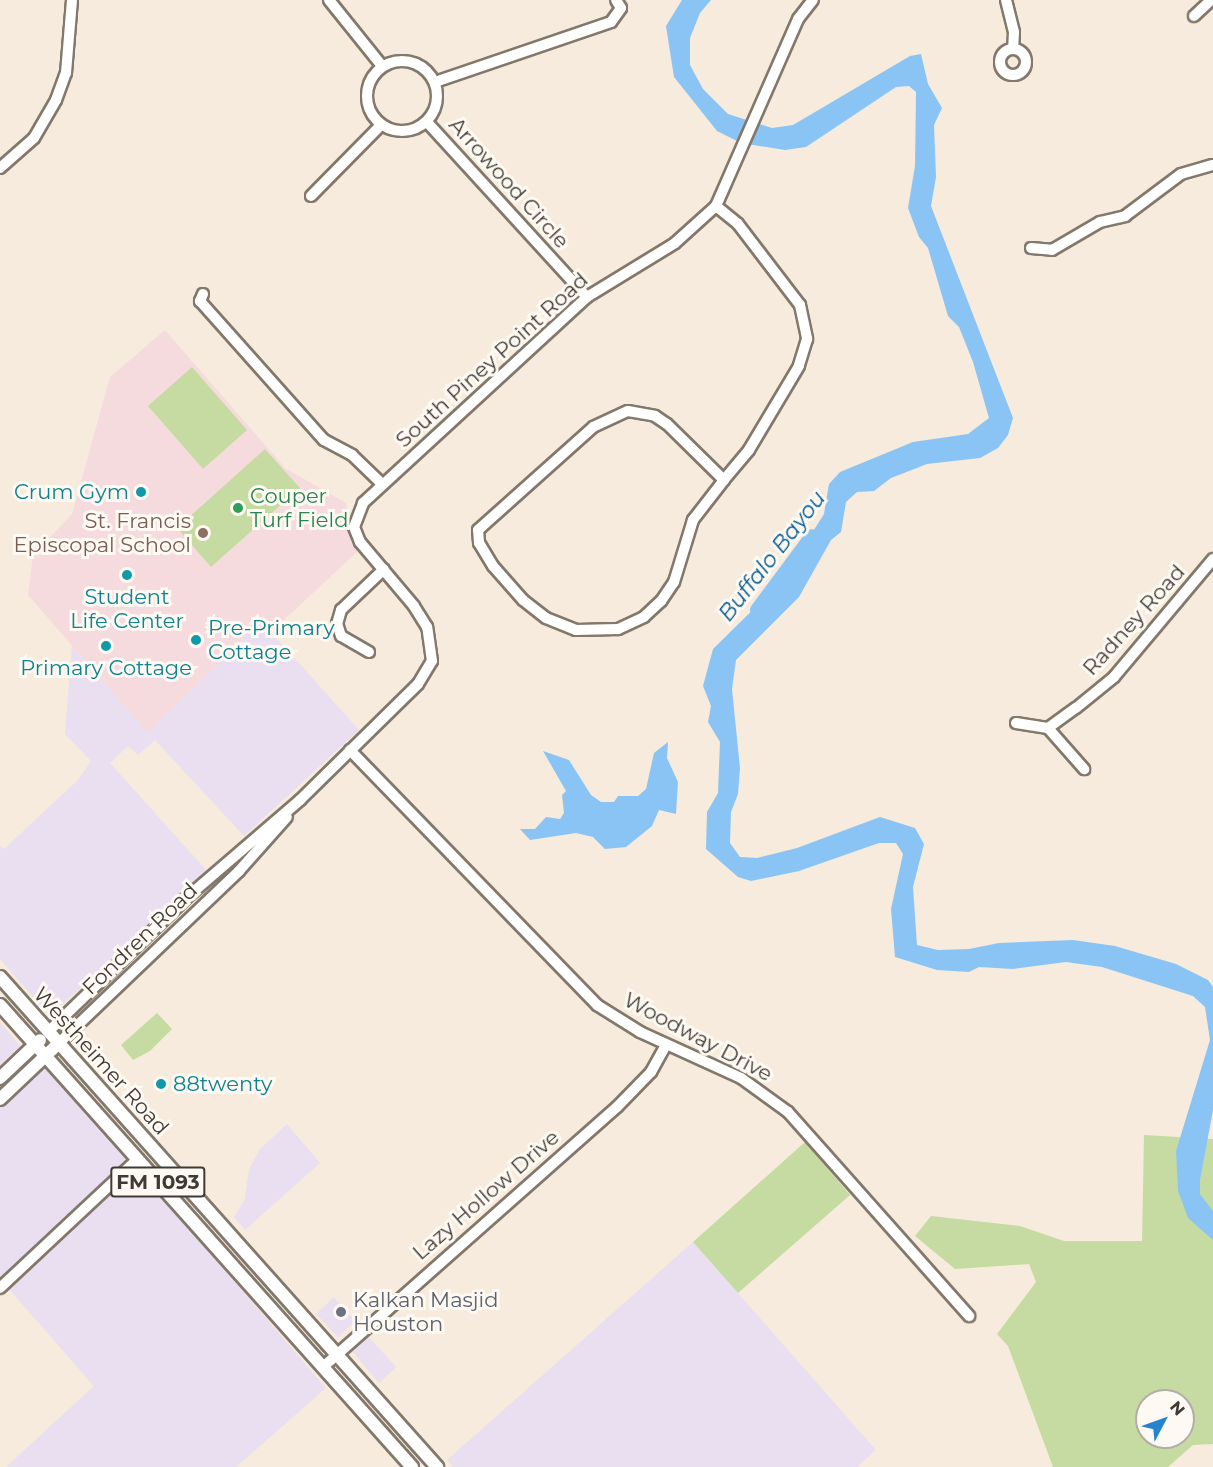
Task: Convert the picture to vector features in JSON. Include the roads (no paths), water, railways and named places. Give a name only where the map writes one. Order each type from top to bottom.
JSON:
[{"type":"main road","name":"Westheimer Road","points":[[0,977],[437,1467]]},
{"type":"main road","name":"Westheimer Road","points":[[0,1005],[412,1467]]},
{"type":"main road","name":"Fondren Road","points":[[0,1078],[49,1031]]},
{"type":"main road","name":"Fondren Road","points":[[0,1099],[59,1043]]},
{"type":"street","points":[[0,168],[34,138],[56,100],[66,72],[72,0]]},
{"type":"street","points":[[329,0],[382,66]]},
{"type":"street","points":[[311,196],[381,125],[367,100],[368,86],[382,66],[395,61],[412,61],[428,71],[435,82],[611,22],[621,8],[616,0]]},
{"type":"street","name":"South Piney Point Road","points":[[430,640],[423,618],[384,568],[360,542],[354,527],[363,503],[587,297],[675,243],[716,206],[798,20],[813,0]]},
{"type":"street","points":[[1006,0],[1014,32],[1013,49]]},
{"type":"street","points":[[1194,16],[1211,0]]},
{"type":"street","name":"Arrowood Circle","points":[[381,125],[402,132],[427,122],[438,99],[435,82]]},
{"type":"street","name":"Arrowood Circle","points":[[427,122],[587,297]]},
{"type":"street","points":[[1031,248],[1052,250],[1100,222],[1125,216],[1181,174],[1213,165]]},
{"type":"street","points":[[716,206],[738,224],[800,305],[807,339],[799,366],[749,450],[693,520],[674,582],[661,601],[644,617],[618,629],[576,630],[546,618],[523,600],[493,566],[478,540],[481,527],[592,427],[628,411],[654,416],[667,424],[724,480]]},
{"type":"street","points":[[203,294],[200,302],[324,441],[352,455],[382,484]]},
{"type":"street","name":"Radney Road","points":[[1048,728],[1114,677],[1213,559]]},
{"type":"street","points":[[369,652],[340,636],[337,624],[341,610],[384,568]]},
{"type":"street","name":"Fondren Road","points":[[49,1031],[185,899],[300,800],[418,684],[432,661],[430,640]]},
{"type":"street","points":[[1016,723],[1048,728],[1084,769]]},
{"type":"street","name":"Woodway Drive","points":[[351,750],[440,838],[578,988],[617,1018],[666,1045],[741,1078],[788,1112],[969,1316]]},
{"type":"street","name":"Fondren Road","points":[[59,1043],[258,852],[300,800]]},
{"type":"street","name":"Lazy Hollow Drive","points":[[323,1367],[617,1107],[651,1072],[666,1045]]},
{"type":"street","points":[[0,1288],[138,1160]]},
{"type":"water","points":[[682,0],[711,0],[700,13],[690,38],[690,65],[703,89],[728,114],[772,128],[793,125],[910,56],[921,54],[928,84],[942,108],[934,125],[936,177],[931,206],[1013,418],[1008,435],[998,448],[980,458],[927,464],[891,478],[874,491],[857,492],[846,502],[841,532],[831,540],[799,597],[736,660],[732,689],[740,768],[738,794],[731,812],[730,843],[740,857],[757,858],[797,848],[880,817],[915,828],[924,844],[913,887],[917,945],[938,950],[969,949],[999,943],[1073,940],[1115,946],[1176,964],[1208,980],[1213,987],[1213,1110],[1200,1180],[1200,1194],[1213,1211],[1213,1240],[1188,1218],[1178,1191],[1176,1151],[1210,1040],[1205,1007],[1193,996],[1102,967],[1066,962],[1013,969],[979,967],[969,972],[937,970],[895,957],[891,909],[903,854],[896,843],[879,843],[799,871],[751,881],[738,877],[706,849],[707,812],[718,793],[720,742],[708,722],[711,706],[703,686],[713,649],[781,582],[824,514],[829,484],[840,472],[913,442],[968,434],[989,418],[973,362],[959,327],[948,316],[928,248],[919,237],[908,208],[915,166],[916,92],[909,86],[896,87],[806,147],[785,150],[741,143],[717,131],[674,77],[666,26]]},
{"type":"water","points":[[668,742],[667,758],[678,782],[676,814],[659,810],[652,826],[626,847],[605,849],[593,837],[576,833],[530,840],[520,829],[535,829],[546,817],[560,819],[564,813],[562,795],[566,791],[543,751],[569,760],[591,795],[601,802],[614,802],[618,796],[638,796],[646,789],[654,753]]},
{"type":"waterway","name":"Buffalo Bayou","points":[[757,610],[812,536]]},
{"type":"place","name":"Crum Gym","points":[[141,492]]},
{"type":"place","name":"Couper Turf Field","points":[[238,508]]},
{"type":"place","name":"St. Francis Episcopal School","points":[[203,533]]},
{"type":"place","name":"Student Life Center","points":[[127,575]]},
{"type":"place","name":"Pre-Primary Cottage","points":[[196,640]]},
{"type":"place","name":"Primary Cottage","points":[[106,646]]},
{"type":"place","name":"88twenty","points":[[161,1084]]},
{"type":"place","name":"Kalkan Masjid Houston","points":[[341,1312]]}]
